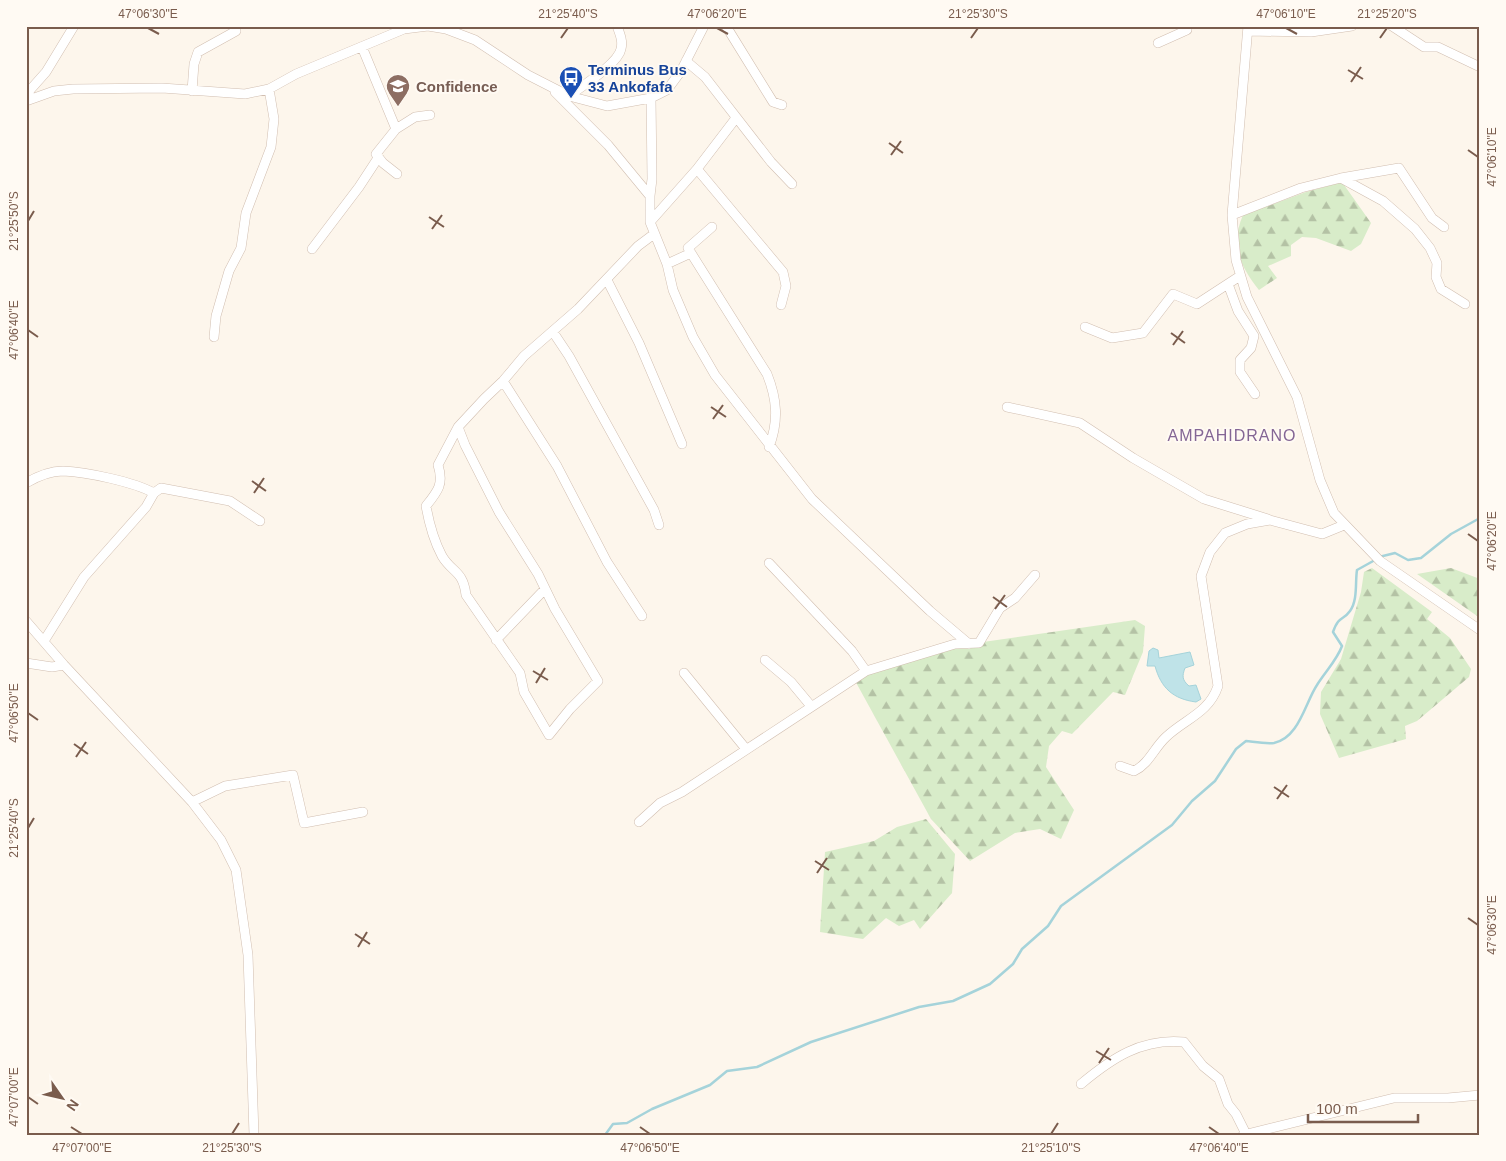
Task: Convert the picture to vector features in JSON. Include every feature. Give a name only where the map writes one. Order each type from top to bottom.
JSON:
[{"type":"street","points":[[26,101],[30,90],[46,72],[74,26]]},
{"type":"street","points":[[569,96],[616,60],[621,51],[622,39],[617,26]]},
{"type":"street","points":[[726,26],[773,102],[782,105]]},
{"type":"street","points":[[1158,42],[1186,30],[1187,26]]},
{"type":"street","points":[[1352,26],[1311,32],[1248,28],[1232,215],[1240,276],[1246,297],[1297,397],[1325,493],[1334,513],[1380,561],[1480,630]]},
{"type":"street","points":[[1392,26],[1424,47],[1438,47],[1480,67]]},
{"type":"street","points":[[26,101],[54,91],[73,89],[162,88],[245,94],[269,89],[296,74],[403,28],[436,28],[475,40],[528,76],[569,96],[607,106],[651,98],[667,90],[686,61],[702,27]]},
{"type":"street","points":[[192,91],[194,64],[198,52],[236,31]]},
{"type":"street","points":[[362,47],[396,129]]},
{"type":"street","points":[[686,61],[705,77],[736,118],[792,184]]},
{"type":"street","points":[[548,86],[608,145],[650,196]]},
{"type":"street","points":[[214,337],[216,316],[229,271],[240,248],[246,213],[272,147],[274,119],[269,89]]},
{"type":"street","points":[[651,98],[652,179],[650,222],[667,264],[673,290],[693,337],[715,375],[769,447],[793,472],[812,500],[930,611],[968,644]]},
{"type":"street","points":[[397,174],[378,158],[376,154],[396,129],[415,117],[430,115]]},
{"type":"street","points":[[650,222],[697,169],[736,118]]},
{"type":"street","points":[[312,249],[359,187],[378,158]]},
{"type":"street","points":[[1232,215],[1301,188],[1340,178],[1398,168],[1432,218],[1444,227]]},
{"type":"street","points":[[697,169],[782,272],[786,286],[781,305]]},
{"type":"street","points":[[1340,178],[1383,201],[1415,229],[1430,248],[1437,263],[1436,277],[1440,289],[1465,304]]},
{"type":"street","points":[[712,227],[688,248],[767,374],[775,394],[777,412],[769,447]]},
{"type":"street","points":[[458,427],[465,445],[499,512],[598,681],[570,709],[549,735],[524,692],[520,673],[466,595],[464,581],[443,557],[430,525],[426,506],[436,494],[442,477],[438,464],[458,427],[503,382],[524,356],[553,332],[607,280],[638,246],[654,234]]},
{"type":"street","points":[[667,264],[691,253]]},
{"type":"street","points":[[1085,328],[1112,338],[1143,333],[1173,294],[1197,304],[1240,276]]},
{"type":"street","points":[[607,280],[642,352],[682,444]]},
{"type":"street","points":[[1228,284],[1238,311],[1254,336],[1252,348],[1240,360],[1240,372],[1255,394]]},
{"type":"street","points":[[553,332],[569,356],[654,510],[659,525]]},
{"type":"street","points":[[503,382],[556,466],[607,562],[642,616]]},
{"type":"street","points":[[1007,407],[1080,423],[1133,458],[1204,499],[1322,534],[1344,525]]},
{"type":"street","points":[[26,483],[39,476],[64,471],[140,485],[154,492]]},
{"type":"street","points":[[44,641],[84,577],[146,507],[154,492],[161,488],[230,502],[260,521]]},
{"type":"street","points":[[1120,766],[1134,771],[1142,767],[1165,737],[1202,712],[1214,699],[1218,686],[1201,576],[1210,552],[1226,533],[1247,524],[1270,520]]},
{"type":"street","points":[[769,563],[840,638],[866,671]]},
{"type":"street","points":[[639,822],[660,803],[682,792],[866,671],[892,661],[955,644],[979,643],[1000,608],[1015,598],[1035,575]]},
{"type":"street","points":[[496,640],[545,588]]},
{"type":"street","points":[[26,621],[64,665],[192,802],[221,840],[236,870],[242,897],[248,955],[254,1135]]},
{"type":"street","points":[[765,660],[791,682],[811,706]]},
{"type":"street","points":[[26,663],[52,667],[64,665]]},
{"type":"street","points":[[684,673],[746,749]]},
{"type":"street","points":[[192,802],[225,786],[293,775],[304,823],[363,812]]},
{"type":"street","points":[[1081,1084],[1098,1070],[1134,1048],[1172,1041],[1184,1042],[1203,1066],[1218,1079],[1228,1104],[1236,1114],[1244,1134],[1394,1098],[1448,1098],[1480,1095]]},
{"type":"green space","points":[[1342,182],[1371,223],[1361,244],[1351,251],[1316,238],[1302,237],[1291,245],[1291,256],[1268,266],[1277,278],[1259,290],[1242,264],[1237,246],[1237,236],[1243,215],[1306,192]]},
{"type":"green space","points":[[1372,568],[1432,612],[1427,619],[1450,638],[1471,669],[1469,677],[1417,721],[1405,726],[1406,739],[1339,758],[1320,714],[1321,692],[1341,659],[1361,592],[1364,572]]},
{"type":"green space","points":[[1451,568],[1480,579],[1480,618],[1417,574]]},
{"type":"green space","points":[[1135,620],[1145,626],[1143,652],[1125,695],[1113,692],[1072,734],[1062,731],[1049,746],[1046,767],[1074,810],[1061,839],[1040,829],[1015,833],[970,861],[931,819],[853,677],[969,644]]},
{"type":"green space","points":[[926,819],[955,854],[952,893],[920,929],[914,920],[899,926],[886,918],[863,939],[820,932],[825,852],[874,841],[897,827]]},
{"type":"water","points":[[1153,648],[1158,650],[1159,658],[1190,652],[1194,665],[1185,668],[1183,678],[1189,686],[1196,685],[1201,699],[1196,702],[1188,700],[1169,691],[1161,680],[1155,666],[1147,666],[1149,651]]},
{"type":"waterway","points":[[1379,557],[1395,553],[1408,560],[1421,558],[1451,534],[1480,518]]},
{"type":"waterway","points":[[605,1135],[613,1124],[627,1123],[652,1109],[710,1085],[727,1071],[757,1067],[811,1042],[919,1007],[953,1001],[990,984],[1013,964],[1022,949],[1048,926],[1061,906],[1172,825],[1192,801],[1215,781],[1236,749],[1246,741],[1274,743],[1283,740],[1290,734],[1300,719],[1317,685],[1340,651],[1342,646],[1333,632],[1337,623],[1353,607],[1357,570],[1375,560]]},
{"type":"place","name":"Terminus Bus 33 Ankofafa","points":[[571,99]]},
{"type":"place","name":"Confidence","points":[[398,107]]},
{"type":"district","name":"AMPAHIDRANO","points":[[1232,435]]}]
